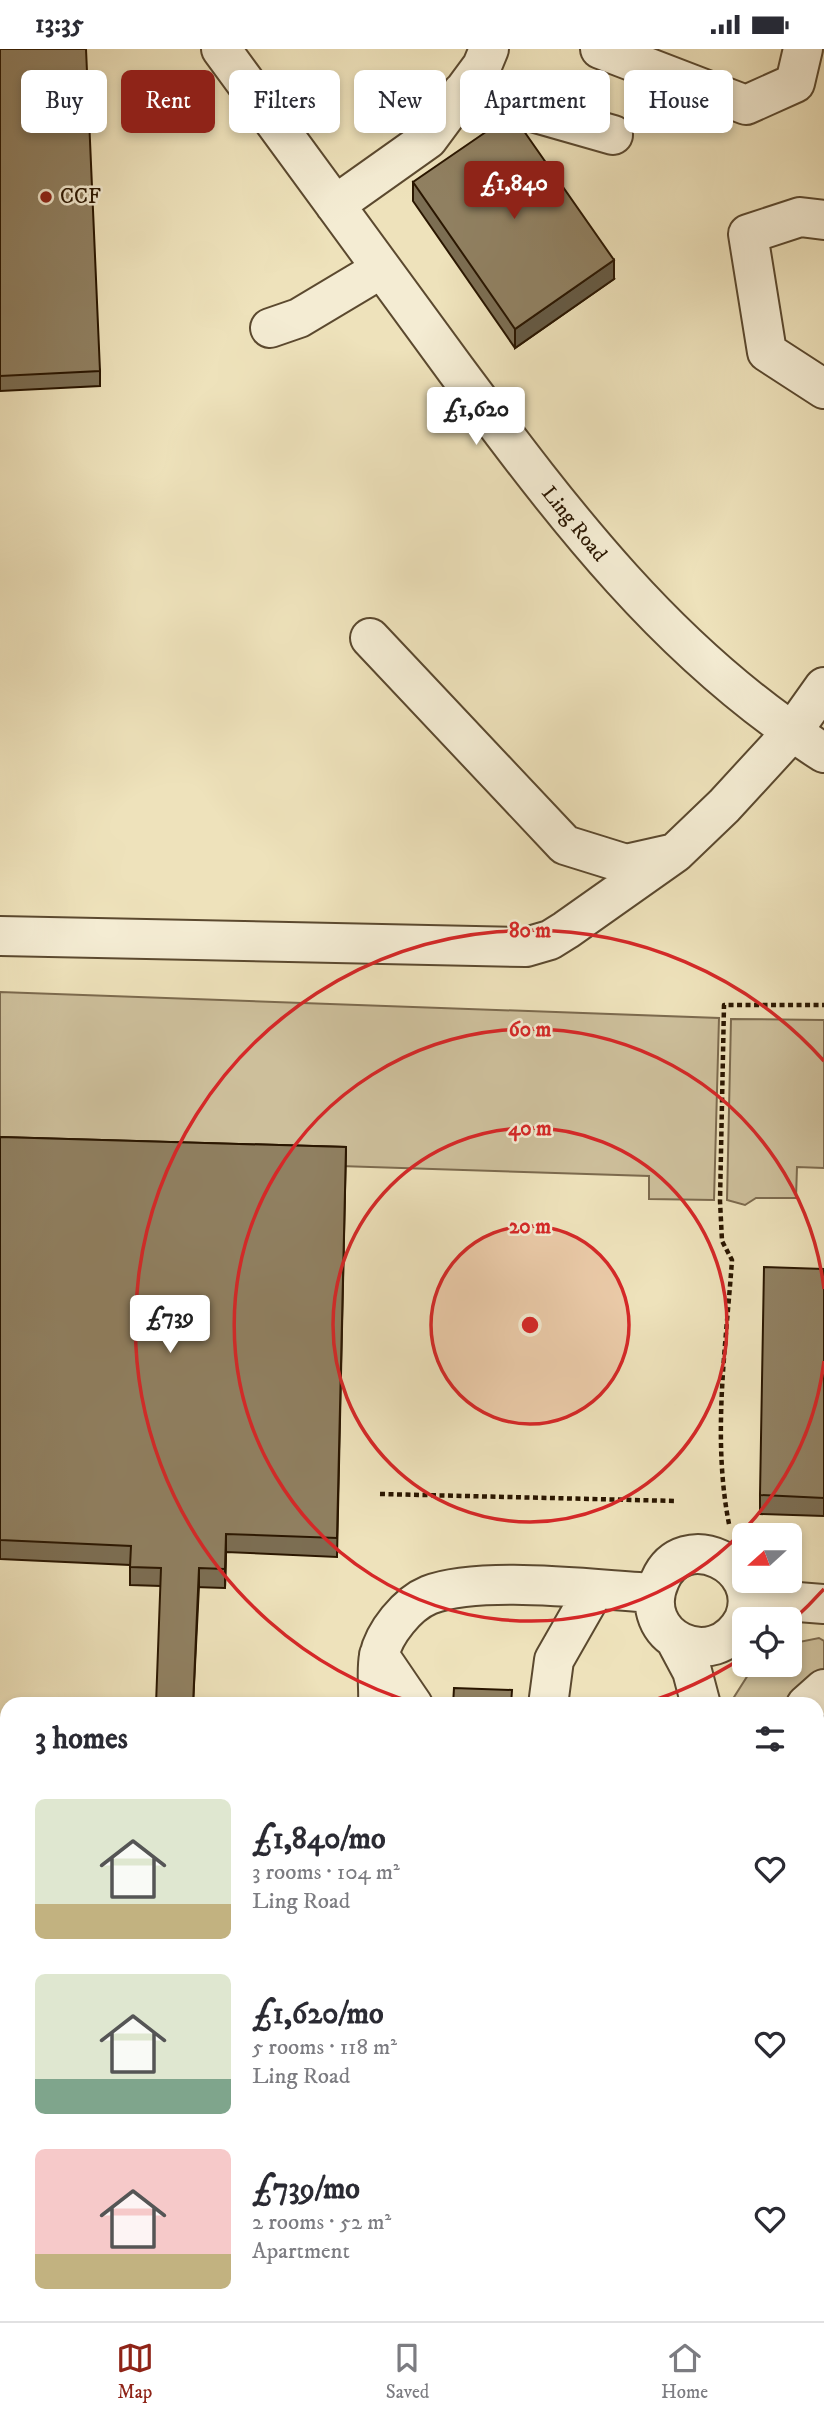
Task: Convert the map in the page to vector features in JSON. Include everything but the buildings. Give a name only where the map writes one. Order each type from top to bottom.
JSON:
[{"type":"street","name":"Ling Road","points":[[221,49],[536,478],[613,573],[744,698],[824,753]]},
{"type":"street","points":[[600,49],[746,105],[795,83],[803,49]]},
{"type":"street","points":[[334,205],[428,139],[478,69],[613,135]]},
{"type":"street","points":[[824,220],[800,217],[748,234],[767,352],[824,389]]},
{"type":"street","points":[[271,328],[299,317],[380,268]]},
{"type":"street","points":[[370,638],[565,845],[626,864],[675,853]]},
{"type":"street","points":[[0,936],[526,947],[550,940],[675,853],[724,806],[792,732],[824,687]]},
{"type":"street","points":[[700,1697],[692,1671],[676,1641],[658,1620],[655,1593],[661,1577],[671,1564],[687,1556],[703,1553],[720,1557],[734,1567],[744,1581],[741,1607]]},
{"type":"street","points":[[399,1697],[379,1655],[393,1626],[427,1596],[451,1589],[501,1585],[655,1593]]},
{"type":"street","points":[[546,1697],[554,1660],[594,1590]]},
{"type":"street","points":[[802,1608],[824,1604]]},
{"type":"street","points":[[676,1641],[692,1647],[709,1647],[732,1626]]},
{"type":"street","points":[[707,1697],[732,1640]]},
{"type":"path","points":[[724,1501],[722,1416],[732,1260],[722,1241],[720,1201],[724,1005],[824,1005]]},
{"type":"path","points":[[380,1494],[677,1501]]},
{"type":"shaded area","points":[[0,992],[719,1018],[714,1200],[649,1199],[649,1176],[0,1155]]},
{"type":"shaded area","points":[[731,1019],[824,1020],[824,1168],[797,1167],[796,1198],[756,1198],[745,1205],[727,1200]]},
{"type":"shaded area","points":[[819,1638],[824,1641],[824,1672],[794,1697],[734,1697],[747,1677],[802,1677],[802,1641]]},
{"type":"place","name":"CCF","points":[[46,197]]}]
